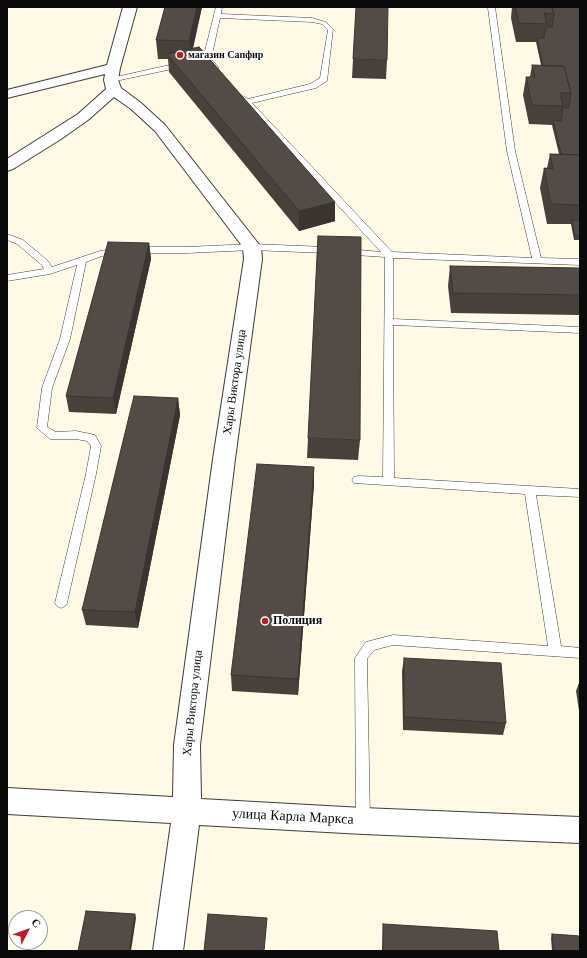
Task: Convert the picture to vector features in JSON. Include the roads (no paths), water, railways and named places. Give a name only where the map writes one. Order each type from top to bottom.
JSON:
[{"type":"street","points":[[7,166],[83,117],[113,79],[130,7]]},
{"type":"street","points":[[7,94],[113,79]]},
{"type":"street","points":[[113,79],[136,106],[160,128],[252,247]]},
{"type":"street","name":"Хары Виктора улица","points":[[168,951],[187,810],[187,745],[224,459],[253,259],[252,247]]},
{"type":"street","name":"улица Карла Маркса","points":[[7,801],[363,821],[580,830]]},
{"type":"lane","points":[[200,61],[219,7]]},
{"type":"lane","points":[[492,7],[511,151],[536,260]]},
{"type":"lane","points":[[216,16],[312,20],[324,23],[331,30],[324,79],[313,86],[247,102]]},
{"type":"lane","points":[[113,79],[200,61],[222,75]]},
{"type":"lane","points":[[237,91],[389,255],[388,482]]},
{"type":"lane","points":[[7,237],[20,242],[46,263],[50,271]]},
{"type":"lane","points":[[7,278],[50,271],[100,254],[127,250],[187,250],[252,247],[326,250],[389,255],[580,262]]},
{"type":"lane","points":[[61,603],[92,474],[96,446],[91,438],[76,435],[54,436],[42,428],[47,388],[65,339],[82,261]]},
{"type":"lane","points":[[389,322],[580,330]]},
{"type":"lane","points":[[358,480],[580,493]]},
{"type":"lane","points":[[530,490],[555,651]]},
{"type":"lane","points":[[363,821],[361,658],[370,646],[393,640],[580,653]]},
{"type":"place","name":"магазин Сапфир","points":[[180,55]]},
{"type":"place","name":"Полиция","points":[[265,621]]}]
